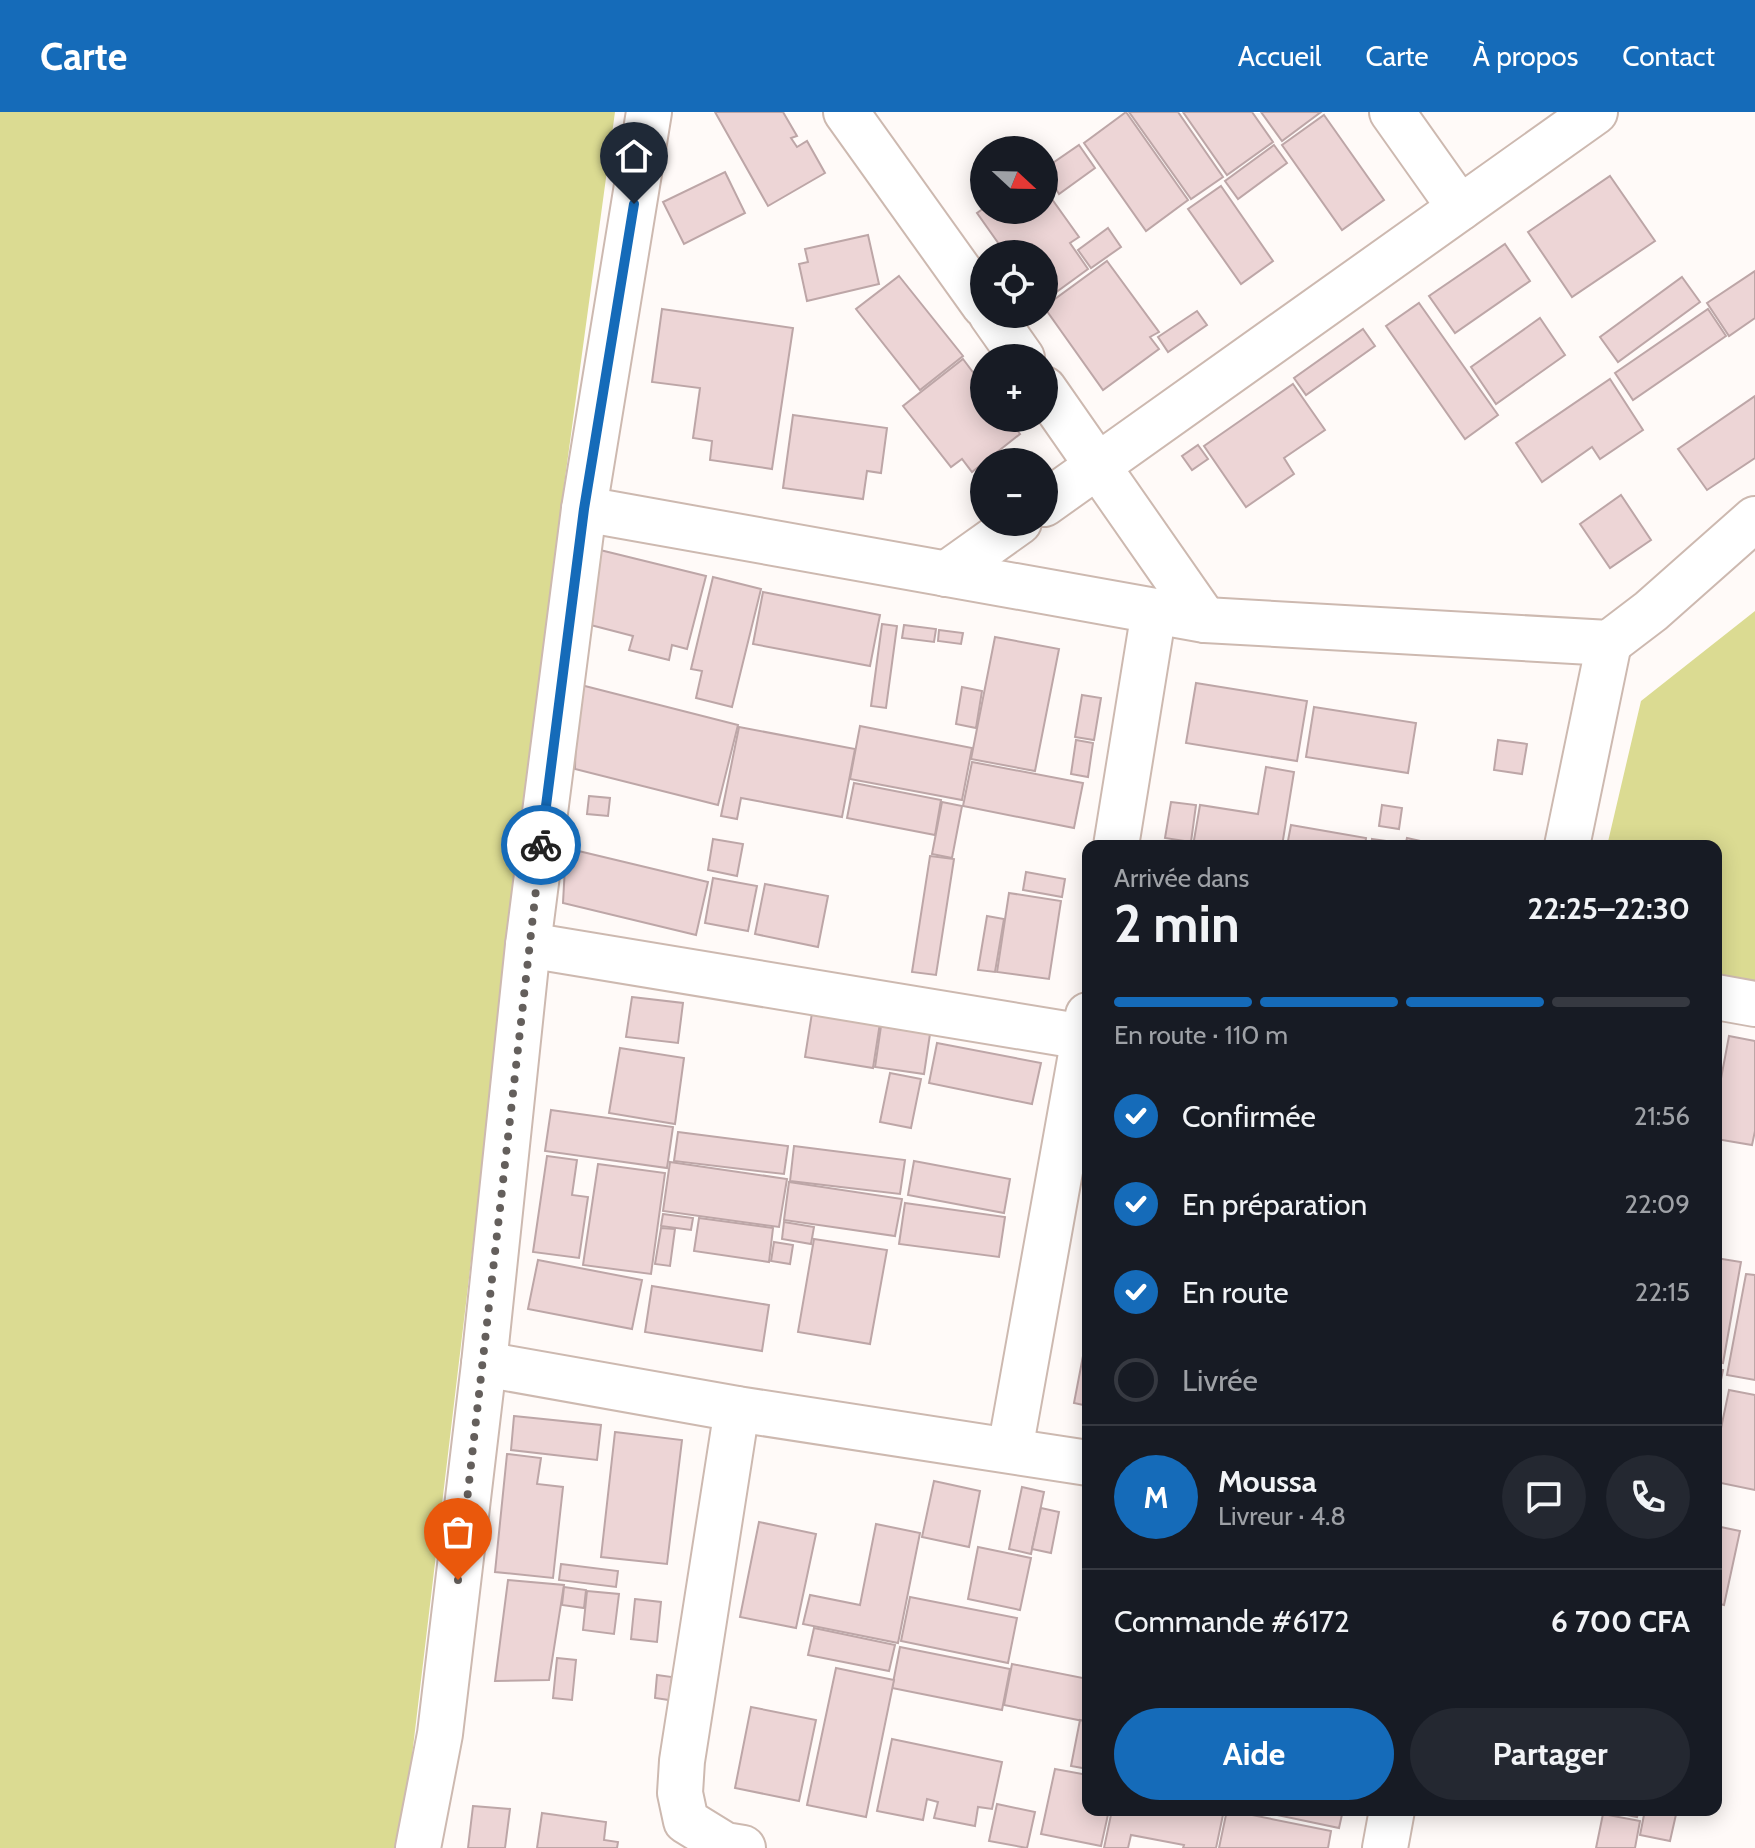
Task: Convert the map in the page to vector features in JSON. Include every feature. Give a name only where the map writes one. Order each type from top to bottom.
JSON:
[{"type":"street","points":[[418,1848],[440,1734],[484,1364],[528,945],[584,509],[649,112]]},
{"type":"street","points":[[846,112],[970,285]]},
{"type":"street","points":[[1392,112],[1460,208]]},
{"type":"street","points":[[1058,494],[1595,112]]},
{"type":"street","points":[[1058,408],[1205,620]]},
{"type":"street","points":[[584,509],[1205,620],[1609,643],[1651,611],[1755,519]]},
{"type":"street","points":[[946,574],[999,536]]},
{"type":"street","points":[[1117,840],[1154,611]]},
{"type":"street","points":[[1568,840],[1609,643]]},
{"type":"street","points":[[528,945],[1082,1025]]},
{"type":"street","points":[[1722,998],[1755,1004]]},
{"type":"street","points":[[1010,1450],[1082,1048]]},
{"type":"street","points":[[484,1364],[737,1409],[1082,1462]]},
{"type":"street","points":[[731,1847],[686,1821],[680,1793],[682,1761],[737,1409]]},
{"type":"street","points":[[1385,1848],[1391,1816]]},
{"type":"shaded area","points":[[0,112],[615,112],[560,515],[401,1848],[0,1848]]},
{"type":"shaded area","points":[[1755,611],[1755,1003],[1722,996],[1722,840],[1608,840],[1641,701]]},
{"type":"building","points":[[715,112],[783,112],[797,136],[791,138],[797,147],[807,141],[825,173],[768,206]]},
{"type":"building","points":[[1126,112],[1188,200],[1146,231],[1084,143]]},
{"type":"building","points":[[1129,112],[1178,112],[1223,177],[1191,199]]},
{"type":"building","points":[[1183,112],[1252,112],[1273,142],[1227,175]]},
{"type":"building","points":[[1261,112],[1321,112],[1282,141]]},
{"type":"building","points":[[1324,115],[1384,200],[1342,230],[1282,145]]},
{"type":"building","points":[[1079,145],[1095,168],[1059,194],[1058,159]]},
{"type":"building","points":[[1274,145],[1287,163],[1238,199],[1225,181]]},
{"type":"building","points":[[725,172],[745,213],[684,244],[663,202]]},
{"type":"building","points":[[1610,176],[1655,241],[1572,297],[1528,232]]},
{"type":"building","points":[[1221,186],[1273,261],[1241,284],[1188,209]]},
{"type":"building","points":[[1058,208],[1079,237],[1070,243],[1088,269],[1058,291],[1058,240],[996,240],[985,224],[1058,224]]},
{"type":"building","points":[[1108,228],[1121,247],[1091,268],[1078,250]]},
{"type":"building","points":[[868,235],[879,284],[807,301],[799,264],[808,262],[805,249]]},
{"type":"building","points":[[1505,244],[1530,281],[1455,333],[1429,296]]},
{"type":"building","points":[[1107,261],[1159,332],[1150,337],[1159,349],[1103,390],[1058,327],[1058,297]]},
{"type":"building","points":[[1755,271],[1755,318],[1729,336],[1707,303]]},
{"type":"building","points":[[899,276],[963,356],[920,390],[856,309]]},
{"type":"building","points":[[1682,277],[1700,302],[1618,362],[1600,337]]},
{"type":"building","points":[[1419,303],[1498,415],[1465,439],[1386,326]]},
{"type":"building","points":[[662,309],[793,328],[772,469],[710,460],[712,441],[693,438],[700,388],[652,382]]},
{"type":"building","points":[[1708,309],[1726,336],[1633,400],[1615,373]]},
{"type":"building","points":[[1197,311],[1207,325],[1168,352],[1158,337]]},
{"type":"building","points":[[1540,318],[1565,355],[1496,404],[1471,367]]},
{"type":"building","points":[[1363,329],[1375,346],[1306,395],[1294,378]]},
{"type":"building","points":[[963,359],[970,368],[970,432],[1020,434],[1002,448],[970,448],[970,469],[962,459],[951,467],[903,406]]},
{"type":"building","points":[[1610,379],[1643,430],[1600,459],[1592,447],[1542,482],[1516,443]]},
{"type":"building","points":[[1293,384],[1325,430],[1284,458],[1294,474],[1246,507],[1204,446]]},
{"type":"building","points":[[1755,396],[1755,458],[1707,490],[1678,449]]},
{"type":"building","points":[[793,415],[887,428],[881,473],[867,471],[863,499],[783,488]]},
{"type":"building","points":[[1198,445],[1208,459],[1192,470],[1182,456]]},
{"type":"building","points":[[1621,495],[1651,540],[1610,568],[1580,524]]},
{"type":"building","points":[[596,549],[706,576],[687,649],[672,645],[669,660],[629,650],[633,636],[579,622]]},
{"type":"building","points":[[713,577],[761,589],[732,707],[696,698],[702,671],[691,669]]},
{"type":"building","points":[[763,592],[880,615],[870,666],[753,644]]},
{"type":"building","points":[[882,624],[897,626],[886,708],[871,706]]},
{"type":"building","points":[[904,625],[936,629],[934,642],[902,638]]},
{"type":"building","points":[[939,630],[963,633],[961,644],[938,641]]},
{"type":"building","points":[[995,637],[1059,649],[1035,771],[971,759]]},
{"type":"building","points":[[1196,683],[1307,701],[1297,761],[1186,743]]},
{"type":"building","points":[[577,684],[738,725],[718,805],[575,769]]},
{"type":"building","points":[[962,687],[982,691],[976,728],[956,724]]},
{"type":"building","points":[[1082,695],[1101,698],[1094,740],[1075,737]]},
{"type":"building","points":[[1314,707],[1416,723],[1408,773],[1306,757]]},
{"type":"building","points":[[860,726],[972,748],[962,800],[850,779]]},
{"type":"building","points":[[739,727],[855,749],[842,817],[741,798],[737,819],[721,816]]},
{"type":"building","points":[[1076,740],[1093,743],[1088,777],[1071,774]]},
{"type":"building","points":[[1498,740],[1527,744],[1522,774],[1494,770]]},
{"type":"building","points":[[972,762],[1083,783],[1074,828],[963,806]]},
{"type":"building","points":[[1266,767],[1294,772],[1283,840],[1194,840],[1200,805],[1258,814]]},
{"type":"building","points":[[854,783],[941,800],[935,835],[847,818]]},
{"type":"building","points":[[589,796],[610,798],[608,816],[587,814]]},
{"type":"building","points":[[942,802],[962,806],[952,858],[932,854]]},
{"type":"building","points":[[1171,802],[1196,805],[1191,840],[1165,838]]},
{"type":"building","points":[[1382,805],[1402,808],[1399,829],[1379,826]]},
{"type":"building","points":[[1291,825],[1366,838],[1366,840],[1288,840]]},
{"type":"building","points":[[713,839],[743,844],[737,876],[708,870]]},
{"type":"building","points":[[566,848],[708,882],[696,935],[563,903]]},
{"type":"building","points":[[930,856],[954,859],[936,975],[912,972]]},
{"type":"building","points":[[1026,872],[1065,879],[1062,897],[1023,890]]},
{"type":"building","points":[[713,878],[757,886],[748,931],[705,923]]},
{"type":"building","points":[[765,884],[828,896],[818,947],[755,934]]},
{"type":"building","points":[[1009,893],[1061,901],[1049,979],[997,972]]},
{"type":"building","points":[[987,916],[1004,919],[995,972],[978,970]]},
{"type":"building","points":[[632,997],[683,1003],[678,1043],[626,1037]]},
{"type":"building","points":[[812,1013],[880,1023],[873,1068],[805,1057]]},
{"type":"building","points":[[881,1026],[930,1034],[924,1074],[875,1067]]},
{"type":"building","points":[[1729,1036],[1755,1041],[1755,1131],[1752,1145],[1722,1140],[1722,1073]]},
{"type":"building","points":[[937,1043],[1041,1063],[1032,1104],[929,1083]]},
{"type":"building","points":[[620,1048],[684,1058],[675,1124],[609,1113]]},
{"type":"building","points":[[890,1073],[921,1079],[911,1128],[880,1122]]},
{"type":"building","points":[[551,1110],[673,1127],[667,1168],[545,1151]]},
{"type":"building","points":[[678,1132],[788,1146],[784,1174],[674,1161]]},
{"type":"building","points":[[794,1146],[905,1160],[900,1194],[790,1181]]},
{"type":"building","points":[[547,1156],[577,1160],[572,1195],[588,1197],[579,1258],[533,1252]]},
{"type":"building","points":[[914,1161],[1010,1179],[1004,1213],[908,1195]]},
{"type":"building","points":[[670,1162],[787,1179],[779,1227],[663,1211]]},
{"type":"building","points":[[598,1164],[665,1173],[651,1274],[583,1265]]},
{"type":"building","points":[[789,1182],[902,1199],[895,1236],[784,1220]]},
{"type":"building","points":[[905,1203],[1005,1217],[999,1257],[899,1244]]},
{"type":"building","points":[[663,1214],[693,1218],[691,1230],[661,1226]]},
{"type":"building","points":[[699,1218],[773,1228],[769,1262],[694,1251]]},
{"type":"building","points":[[784,1222],[814,1227],[811,1244],[782,1239]]},
{"type":"building","points":[[661,1228],[675,1229],[670,1266],[655,1264]]},
{"type":"building","points":[[814,1239],[887,1250],[870,1344],[798,1332]]},
{"type":"building","points":[[774,1242],[793,1245],[790,1264],[771,1261]]},
{"type":"building","points":[[1722,1259],[1741,1262],[1722,1363]]},
{"type":"building","points":[[538,1260],[642,1280],[632,1329],[528,1309]]},
{"type":"building","points":[[1746,1274],[1755,1275],[1755,1380],[1727,1375]]},
{"type":"building","points":[[652,1286],[769,1305],[762,1351],[645,1332]]},
{"type":"building","points":[[1082,1361],[1082,1405],[1074,1403]]},
{"type":"building","points":[[1729,1390],[1755,1395],[1755,1490],[1722,1483],[1722,1423]]},
{"type":"building","points":[[514,1416],[601,1425],[597,1460],[511,1450]]},
{"type":"building","points":[[615,1432],[682,1440],[667,1564],[601,1557]]},
{"type":"building","points":[[507,1454],[541,1458],[537,1484],[563,1487],[553,1578],[495,1572]]},
{"type":"building","points":[[934,1481],[980,1491],[969,1547],[922,1537]]},
{"type":"building","points":[[1022,1487],[1044,1492],[1031,1554],[1009,1549]]},
{"type":"building","points":[[1041,1508],[1059,1512],[1051,1553],[1032,1549]]},
{"type":"building","points":[[759,1522],[816,1534],[796,1628],[740,1617]]},
{"type":"building","points":[[876,1524],[920,1533],[898,1643],[803,1624],[810,1595],[860,1605]]},
{"type":"building","points":[[1722,1527],[1740,1531],[1722,1604]]},
{"type":"building","points":[[978,1547],[1031,1558],[1020,1610],[968,1599]]},
{"type":"building","points":[[561,1564],[618,1571],[616,1587],[559,1580]]},
{"type":"building","points":[[508,1580],[564,1585],[549,1680],[495,1681]]},
{"type":"building","points":[[564,1587],[586,1590],[584,1608],[562,1605]]},
{"type":"building","points":[[587,1591],[619,1594],[614,1634],[583,1630]]},
{"type":"building","points":[[910,1597],[1017,1618],[1008,1663],[901,1641]]},
{"type":"building","points":[[635,1599],[661,1602],[657,1642],[631,1639]]},
{"type":"building","points":[[814,1628],[895,1645],[889,1671],[808,1655]]},
{"type":"building","points":[[900,1647],[1010,1669],[1002,1710],[892,1688]]},
{"type":"building","points":[[557,1658],[576,1660],[572,1700],[553,1698]]},
{"type":"building","points":[[1012,1664],[1082,1678],[1082,1721],[1004,1705]]},
{"type":"building","points":[[836,1668],[894,1680],[866,1817],[807,1805]]},
{"type":"building","points":[[657,1675],[672,1677],[669,1700],[655,1698]]},
{"type":"building","points":[[751,1707],[816,1720],[799,1801],[735,1788]]},
{"type":"building","points":[[1080,1720],[1082,1768],[1071,1766]]},
{"type":"building","points":[[892,1739],[1002,1762],[992,1809],[978,1807],[975,1826],[934,1818],[938,1802],[927,1799],[923,1820],[877,1811]]},
{"type":"building","points":[[1055,1769],[1082,1774],[1082,1816],[1108,1816],[1101,1846],[1041,1834]]},
{"type":"building","points":[[997,1804],[1035,1812],[1027,1848],[989,1841]]},
{"type":"building","points":[[473,1806],[510,1809],[505,1848],[468,1848]]},
{"type":"building","points":[[542,1813],[606,1822],[604,1840],[618,1842],[617,1848],[537,1848]]},
{"type":"building","points":[[1111,1816],[1223,1816],[1216,1848],[1183,1848],[1184,1845],[1131,1835],[1128,1848],[1104,1848]]},
{"type":"building","points":[[1226,1816],[1257,1816],[1331,1831],[1328,1848],[1219,1848]]},
{"type":"building","points":[[1282,1816],[1342,1816],[1339,1828]]},
{"type":"building","points":[[1603,1816],[1640,1821],[1635,1848],[1596,1848]]},
{"type":"building","points":[[1644,1816],[1676,1816],[1670,1841],[1640,1835]]},
{"type":"way so far","points":[[458,1580],[541,845]]},
{"type":"route","points":[[541,845],[584,509],[634,204]]}]
